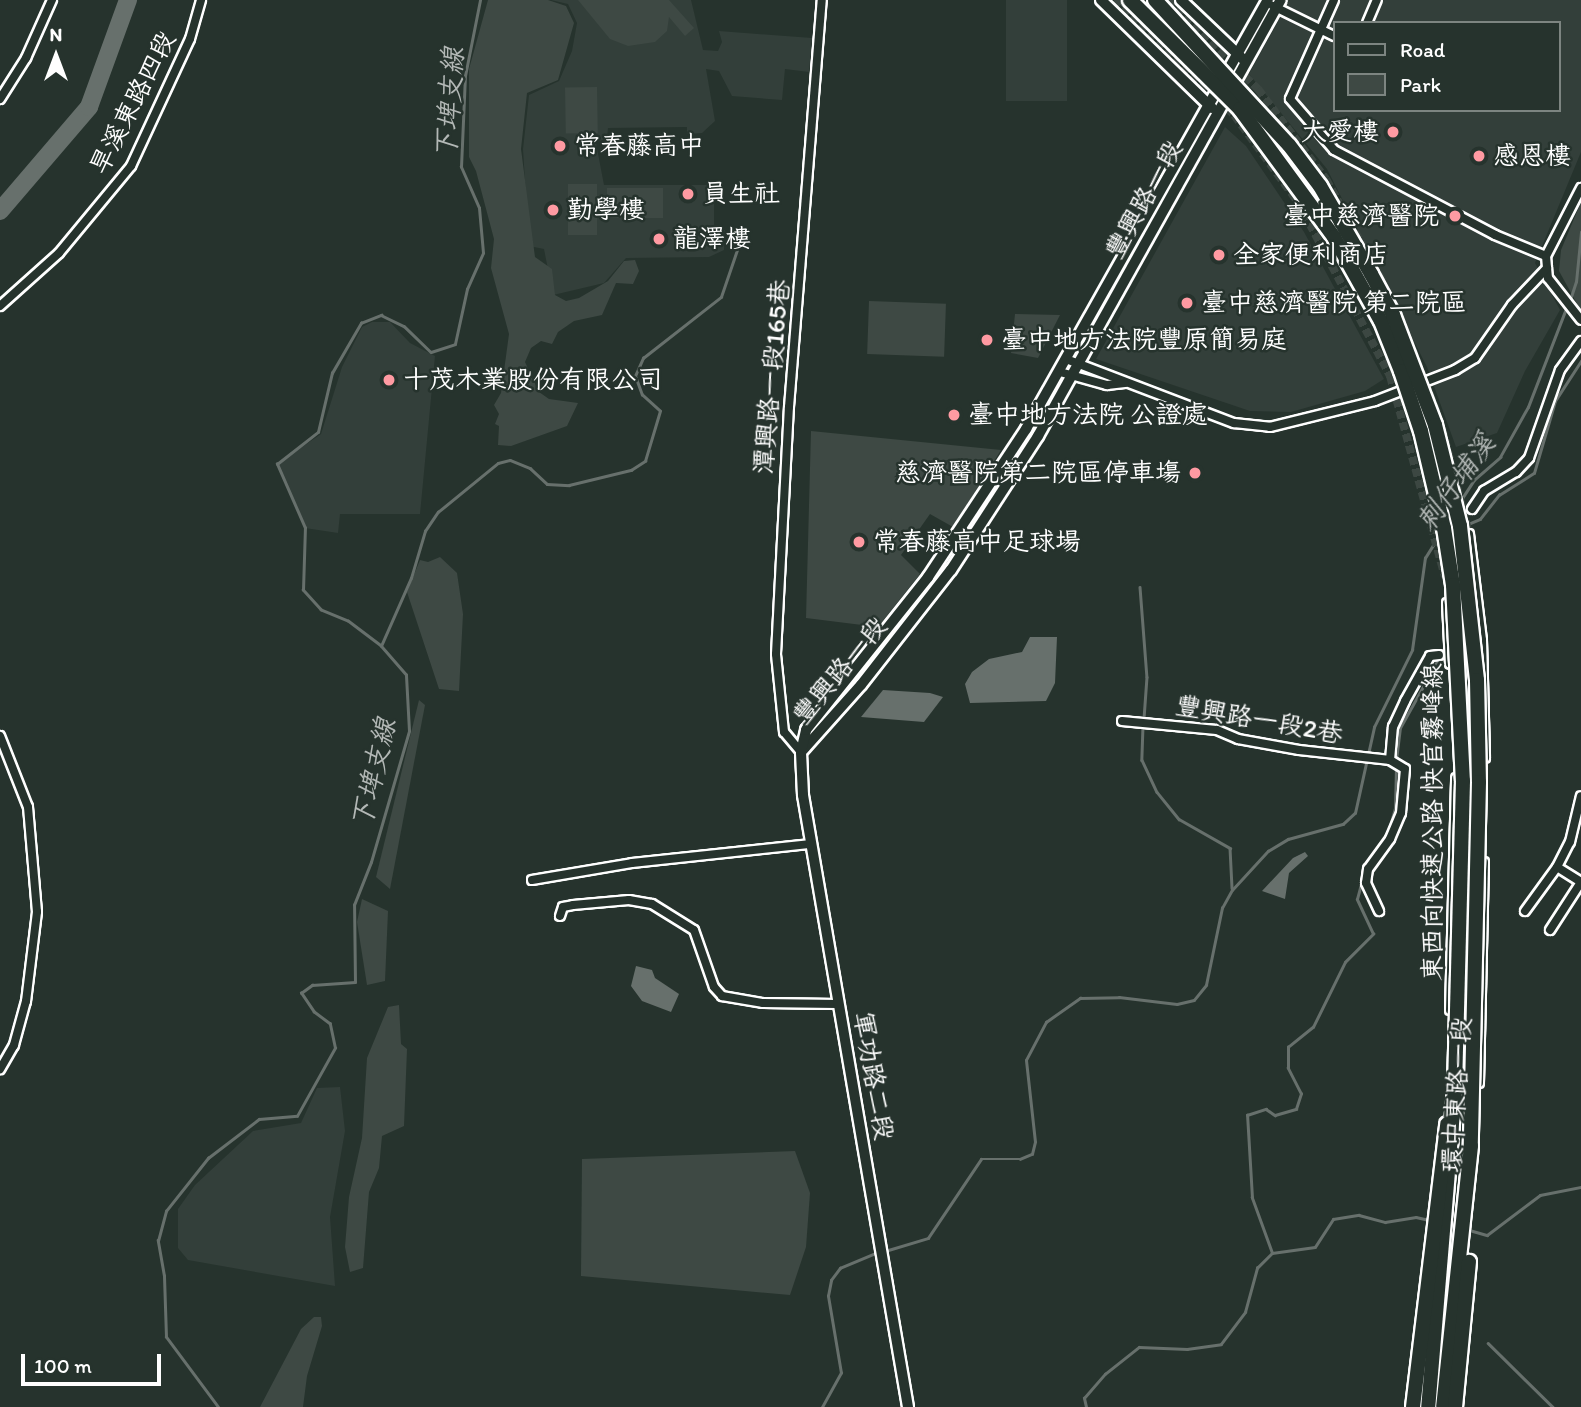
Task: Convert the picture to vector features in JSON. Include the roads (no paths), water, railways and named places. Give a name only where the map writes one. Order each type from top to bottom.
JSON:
[{"type":"highway","name":"東西向快速公路 快官霧峰線","points":[[1130,0],[1240,108],[1307,195],[1381,321],[1421,431],[1454,585],[1462,713],[1455,1088],[1428,1407]]},
{"type":"highway","name":"東西向快速公路 快官霧峰線","points":[[1155,0],[1225,71],[1320,186],[1393,315],[1439,437],[1465,561],[1477,680],[1471,1146],[1445,1407]]},
{"type":"highway","points":[[1415,1407],[1442,1144],[1455,1088]]},
{"type":"highway","points":[[1455,1407],[1471,1243],[1471,1146]]},
{"type":"street","points":[[0,99],[52,0]]},
{"type":"street","name":"旱溪東路四段","points":[[0,306],[59,253],[131,166],[190,39],[201,0]]},
{"type":"street","name":"潭興路一段165巷","points":[[801,752],[784,732],[776,654],[789,407],[822,0]]},
{"type":"street","points":[[1101,0],[1213,109]]},
{"type":"street","points":[[1181,0],[1248,63]]},
{"type":"street","points":[[1334,0],[1290,99],[1334,150],[1495,235],[1546,256]]},
{"type":"street","points":[[1368,21],[1377,0]]},
{"type":"street","points":[[1273,3],[1332,35]]},
{"type":"street","name":"豐興路一段","points":[[801,752],[861,685],[951,570],[1038,436],[1065,373],[1213,109],[1237,55],[1273,3]]},
{"type":"street","name":"豐興路一段","points":[[1213,109],[1248,63],[1273,3]]},
{"type":"street","points":[[1581,188],[1546,256],[1548,278],[1581,320]]},
{"type":"street","points":[[1072,361],[1234,423],[1270,427],[1375,401],[1475,358],[1512,305],[1547,268]]},
{"type":"street","points":[[1472,509],[1484,491],[1516,472],[1529,458],[1560,370],[1581,341]]},
{"type":"street","points":[[1065,373],[1107,385],[1125,383]]},
{"type":"street","name":"環中東路一段","points":[[1445,1407],[1484,1019],[1485,713],[1482,640],[1469,534]]},
{"type":"street","name":"環中東路一段","points":[[1415,1407],[1448,1113],[1456,720],[1446,579]]},
{"type":"street","points":[[1379,911],[1366,883],[1368,869],[1391,839],[1401,813],[1405,769],[1390,761],[1393,727],[1430,656],[1439,655]]},
{"type":"street","name":"豐興路一段2巷","points":[[1122,721],[1217,730],[1238,739],[1390,761]]},
{"type":"street","points":[[0,736],[29,807],[37,912],[26,1001],[14,1045],[0,1069]]},
{"type":"street","name":"軍功路二段","points":[[801,752],[811,844],[908,1407]]},
{"type":"street","points":[[1525,911],[1558,867],[1570,842],[1581,796]]},
{"type":"street","points":[[533,880],[632,863],[811,844]]},
{"type":"street","points":[[1550,930],[1581,882],[1558,867]]},
{"type":"street","points":[[560,916],[563,907],[573,905],[629,900],[652,904],[694,930],[714,987],[722,996],[737,1001],[838,1004]]},
{"type":"street","points":[[1448,1113],[1476,1114]]},
{"type":"waterway","points":[[0,211],[89,107],[128,0]]},
{"type":"waterway","name":"下埤支線","points":[[218,1407],[166,1337],[164,1276],[158,1241],[166,1211],[208,1158],[259,1119],[297,1116],[335,1048],[330,1024],[314,1012],[301,993],[312,985],[355,982],[354,905],[371,862],[409,731],[406,675],[381,646],[348,621],[321,610],[303,590],[305,528],[277,464],[318,432],[332,373],[361,323],[381,315],[404,326],[431,352],[455,344],[467,289],[483,253],[479,208],[461,167],[465,76],[480,0]]},
{"type":"waterway","name":"刺仔埔溪","points":[[1570,300],[1576,282],[1581,232]]},
{"type":"waterway","points":[[381,646],[411,578],[425,531],[438,512],[498,463],[510,460],[530,468],[547,484],[569,485],[631,470],[645,461],[660,411],[642,395],[635,376],[643,358],[721,297],[737,250]]},
{"type":"waterway","name":"刺仔埔溪","points":[[1459,503],[1474,480],[1500,457],[1528,407],[1567,306]]},
{"type":"waterway","points":[[1466,525],[1480,519],[1499,495],[1534,473],[1555,401],[1581,361]]},
{"type":"waterway","name":"刺仔埔溪","points":[[885,1251],[928,1238],[981,1159],[1020,1159],[1032,1154],[1035,1142],[1026,1060],[1046,1022],[1080,998],[1119,997],[1177,1004],[1194,1000],[1206,985],[1222,908],[1232,890],[1268,851],[1288,839],[1343,824],[1355,813],[1374,727],[1412,650],[1425,558],[1439,536]]},
{"type":"waterway","points":[[1140,587],[1147,677],[1144,719]]},
{"type":"waterway","points":[[1396,760],[1400,728],[1439,658]]},
{"type":"waterway","points":[[1143,726],[1142,760],[1157,792],[1179,819],[1230,848],[1232,888]]},
{"type":"waterway","points":[[1387,836],[1395,808],[1396,767]]},
{"type":"waterway","points":[[1272,1253],[1252,1198],[1247,1115],[1266,1109],[1275,1115],[1296,1109],[1301,1094],[1288,1068],[1288,1047],[1313,1027],[1345,962],[1373,934],[1357,899],[1363,877]]},
{"type":"waterway","points":[[1466,1229],[1487,1235],[1540,1195],[1581,1187]]},
{"type":"waterway","points":[[1086,1407],[1084,1398],[1105,1374],[1139,1347],[1187,1349],[1221,1344],[1245,1312],[1257,1268],[1272,1253],[1315,1247],[1333,1219],[1359,1215],[1385,1222],[1416,1217],[1429,1220]]},
{"type":"waterway","name":"刺仔埔溪","points":[[822,1407],[841,1373],[828,1296],[831,1280],[840,1268],[878,1252]]},
{"type":"waterway","points":[[1488,1343],[1553,1407]]},
{"type":"tunnel","points":[[1114,0],[1234,115],[1298,202],[1390,376],[1445,577]]},
{"type":"tunnel","points":[[1168,0],[1258,89],[1326,179],[1384,284]]},
{"type":"tunnel","points":[[1395,304],[1437,413]]},
{"type":"tunnel","points":[[1442,428],[1469,534]]},
{"type":"place","name":"大愛樓","points":[[1393,132]]},
{"type":"place","name":"常春藤高中","points":[[560,146]]},
{"type":"place","name":"感恩樓","points":[[1479,156]]},
{"type":"place","name":"員生社","points":[[688,194]]},
{"type":"place","name":"勤學樓","points":[[553,210]]},
{"type":"place","name":"臺中慈濟醫院","points":[[1455,216]]},
{"type":"place","name":"龍澤樓","points":[[659,239]]},
{"type":"place","name":"全家便利商店","points":[[1219,255]]},
{"type":"place","name":"臺中慈濟醫院 第二院區","points":[[1187,303]]},
{"type":"place","name":"臺中地方法院豐原簡易庭","points":[[987,340]]},
{"type":"place","name":"十茂木業股份有限公司","points":[[389,380]]},
{"type":"place","name":"臺中地方法院 公證處","points":[[954,415]]},
{"type":"place","name":"慈濟醫院第二院區停車塲","points":[[1195,473]]},
{"type":"place","name":"常春藤高中足球場","points":[[859,542]]}]
